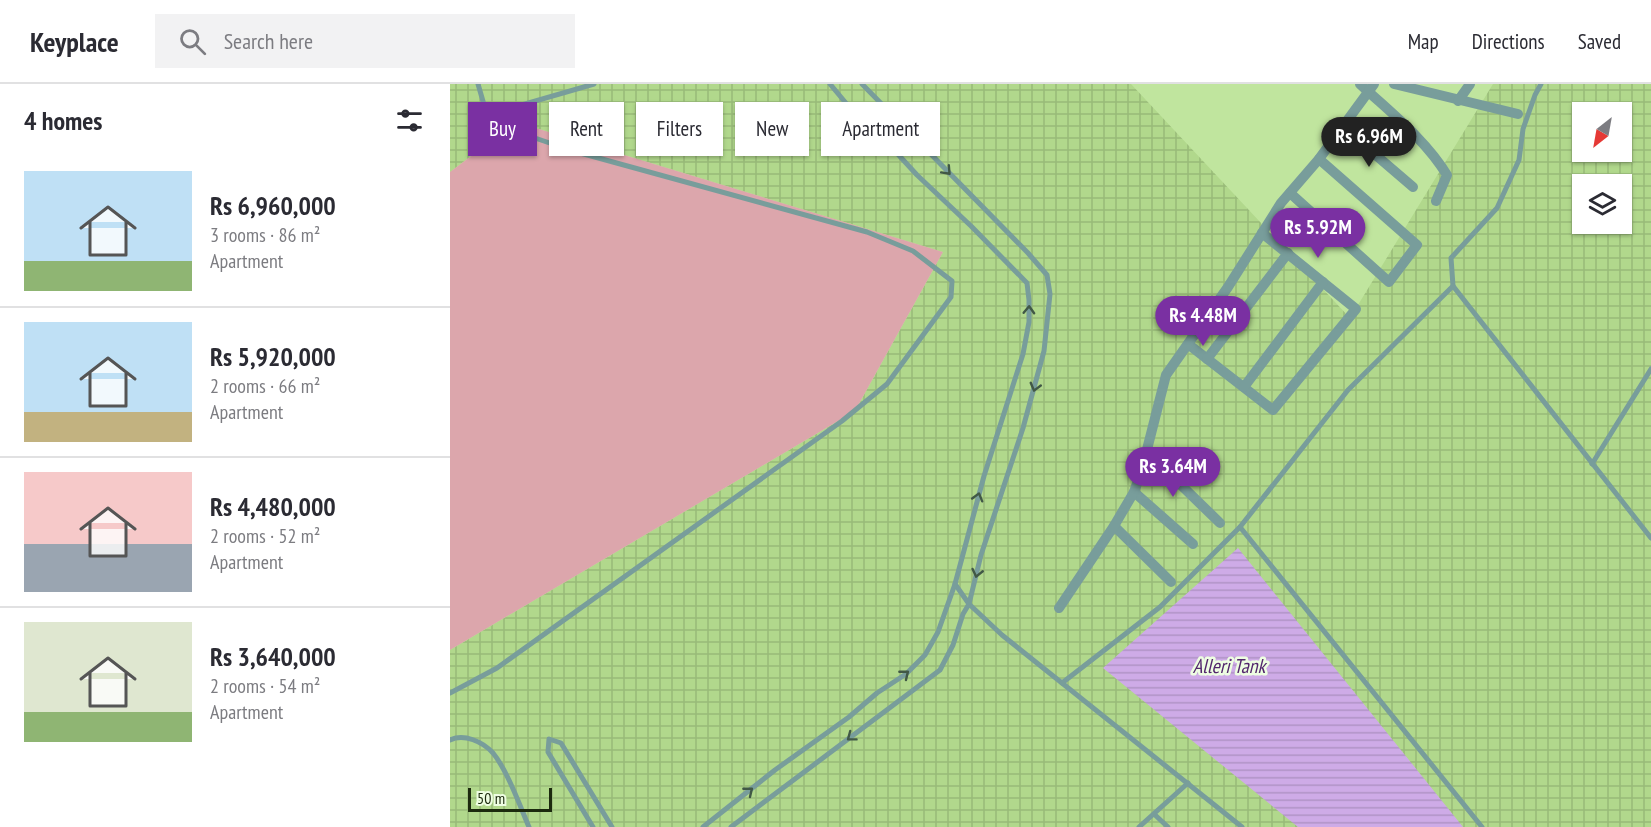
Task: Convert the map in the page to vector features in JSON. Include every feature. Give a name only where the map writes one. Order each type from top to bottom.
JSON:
[{"type":"street","points":[[1360,84],[1371,88],[1438,161],[1447,175],[1436,201]]},
{"type":"street","points":[[1394,84],[1518,114]]},
{"type":"street","points":[[1458,101],[1470,84]]},
{"type":"street","points":[[1059,608],[1134,492],[1166,375],[1290,193],[1343,128],[1371,88]]},
{"type":"street","points":[[1343,128],[1413,187]]},
{"type":"street","points":[[1290,193],[1389,282],[1417,245],[1319,159]]},
{"type":"street","points":[[1188,344],[1273,410],[1356,309],[1262,233]]},
{"type":"street","points":[[1207,359],[1288,254]]},
{"type":"street","points":[[1244,387],[1323,282]]},
{"type":"street","points":[[1146,452],[1220,523]]},
{"type":"street","points":[[1134,492],[1193,544]]},
{"type":"street","points":[[1114,526],[1171,582]]},
{"type":"lane","points":[[478,84],[483,102]]},
{"type":"lane","points":[[534,102],[594,84]]},
{"type":"lane","points":[[703,827],[775,770],[849,717],[877,693],[906,674],[925,655],[938,632],[955,584],[984,476],[1023,354],[1029,322],[1027,283],[917,175],[872,126],[850,108],[830,84]]},
{"type":"lane","points":[[731,827],[940,670],[953,645],[963,614],[969,604],[981,555],[1023,428],[1044,351],[1050,294],[1047,275],[862,84]]},
{"type":"lane","points":[[1541,84],[1523,129],[1519,160],[1497,208],[1451,258],[1453,286],[1651,538]]},
{"type":"lane","points":[[450,693],[497,668],[842,421],[887,384],[951,297],[952,281],[913,251],[867,232],[573,151],[537,139]]},
{"type":"lane","points":[[1062,683],[1160,607],[1240,527],[1348,390],[1453,286]]},
{"type":"lane","points":[[1592,464],[1651,369]]},
{"type":"lane","points":[[1240,527],[1482,827]]},
{"type":"lane","points":[[955,584],[969,604],[1002,635],[1242,827]]},
{"type":"lane","points":[[450,740],[468,738],[492,753],[504,772],[529,827]]},
{"type":"lane","points":[[593,827],[548,752],[549,739],[561,743],[612,827]]},
{"type":"lane","points":[[1139,827],[1188,783]]},
{"type":"lane","points":[[1154,814],[1168,827]]},
{"type":"shaded area","points":[[450,84],[1131,84],[1350,318],[1493,84],[1651,84],[1651,827],[450,827],[450,650],[855,411],[943,252],[624,155],[624,102],[549,102],[549,132],[537,128],[537,102],[468,102],[468,156],[471,156],[450,172]]},
{"type":"shaded area","points":[[537,128],[549,132],[549,156],[624,155],[943,252],[855,411],[450,650],[450,172],[471,156],[537,156]]},
{"type":"water","name":"Alleri Tank","points":[[1238,548],[1463,827],[1298,827],[1103,668]]}]
